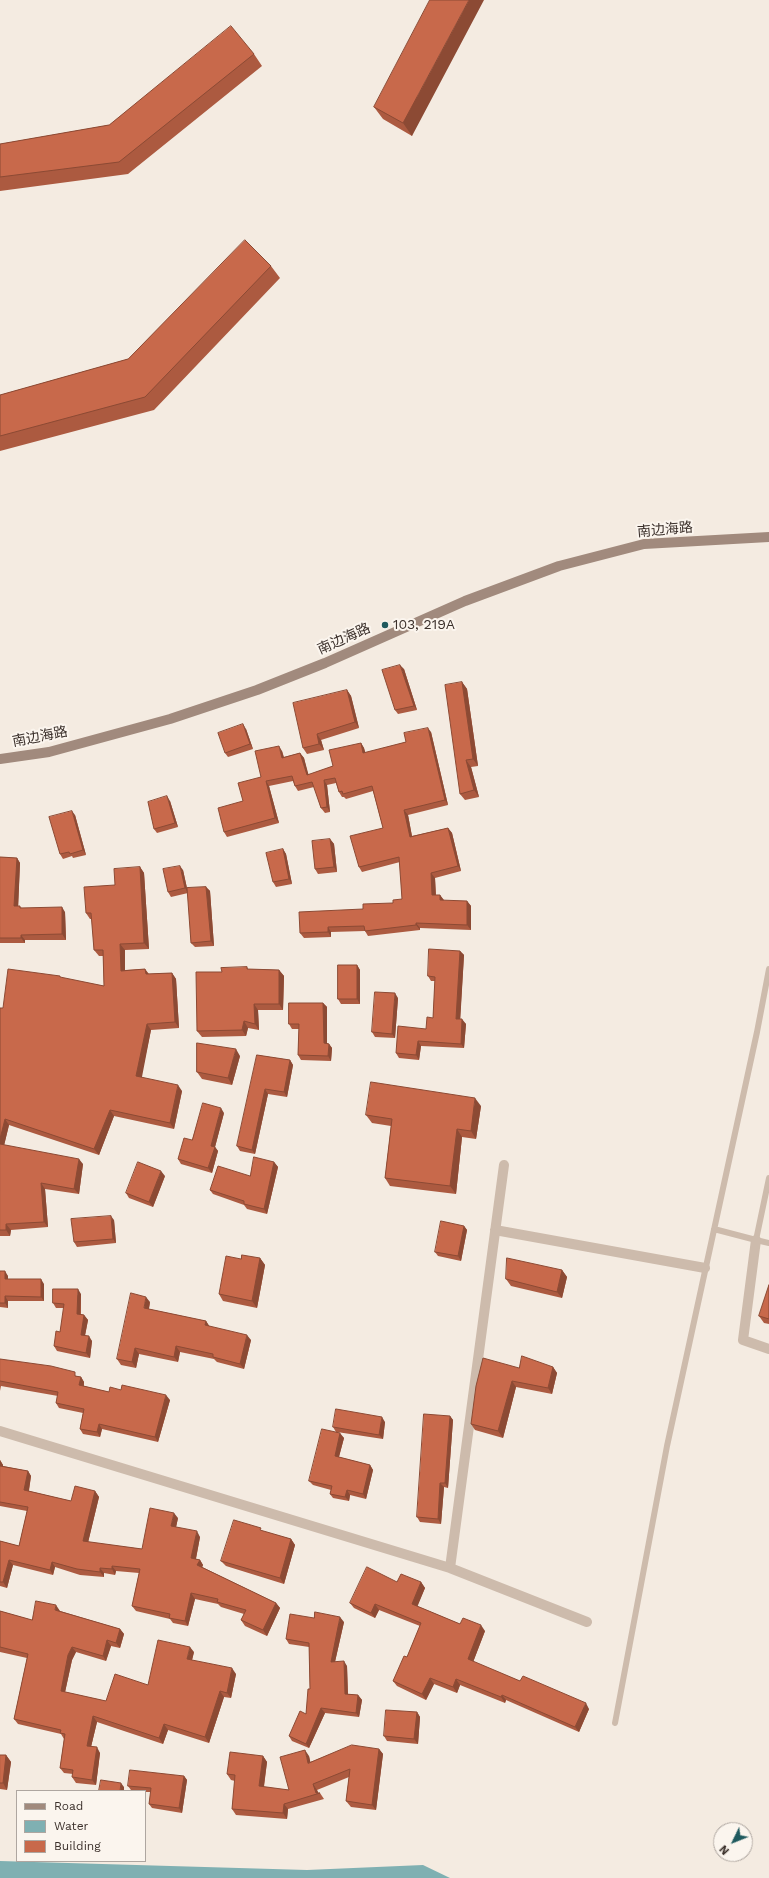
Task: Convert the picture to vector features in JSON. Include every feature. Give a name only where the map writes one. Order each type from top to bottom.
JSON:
[{"type":"main road","name":"南边海路","points":[[0,758],[50,752],[170,719],[250,692],[325,663],[465,601],[559,566],[644,544],[769,537]]},
{"type":"street","points":[[450,1568],[504,1165]]},
{"type":"street","points":[[495,1230],[705,1268]]},
{"type":"street","points":[[756,1240],[743,1340],[769,1349]]},
{"type":"street","points":[[0,1431],[450,1568],[587,1622]]},
{"type":"lane","points":[[615,1723],[667,1446],[757,1032],[769,968]]},
{"type":"lane","points":[[756,1240],[769,1178]]},
{"type":"lane","points":[[714,1229],[769,1243]]},
{"type":"water","points":[[0,1861],[307,1870],[423,1865],[450,1878],[0,1878]]},
{"type":"building","points":[[430,0],[469,0],[403,123],[374,107]]},
{"type":"building","points":[[231,26],[254,54],[119,162],[0,177],[0,144],[109,125]]},
{"type":"building","points":[[245,240],[271,266],[145,397],[0,436],[0,395],[128,359]]},
{"type":"building","points":[[400,665],[414,706],[395,710],[382,670]]},
{"type":"building","points":[[462,682],[473,759],[466,760],[474,790],[460,794],[445,685]]},
{"type":"building","points":[[347,690],[355,722],[317,734],[319,744],[303,748],[293,703]]},
{"type":"building","points":[[243,724],[250,744],[225,753],[218,733]]},
{"type":"building","points":[[428,728],[445,800],[404,810],[410,837],[448,828],[458,866],[431,873],[432,895],[440,895],[440,900],[467,901],[467,925],[416,923],[416,925],[365,931],[364,926],[328,927],[328,932],[300,933],[299,912],[363,909],[363,904],[393,903],[393,900],[402,899],[399,857],[359,867],[350,836],[383,828],[372,786],[343,794],[342,791],[339,792],[335,778],[324,780],[327,807],[321,808],[312,782],[295,786],[292,776],[266,781],[275,818],[224,832],[218,808],[243,801],[238,783],[261,777],[255,751],[279,746],[282,758],[300,753],[307,775],[333,766],[329,750],[361,743],[363,753],[406,742],[404,733]]},
{"type":"building","points":[[167,796],[175,823],[154,829],[148,802]]},
{"type":"building","points":[[72,811],[83,850],[70,854],[69,852],[60,854],[49,817]]},
{"type":"building","points":[[330,839],[334,867],[315,869],[312,841]]},
{"type":"building","points":[[283,849],[289,879],[273,882],[266,853]]},
{"type":"building","points":[[0,857],[17,858],[14,906],[20,906],[20,908],[62,907],[62,934],[21,935],[21,938],[0,938]]},
{"type":"building","points":[[180,866],[185,888],[168,892],[163,869]]},
{"type":"building","points":[[140,867],[144,943],[120,944],[121,971],[145,969],[146,974],[172,973],[175,1022],[147,1024],[136,1076],[178,1085],[170,1123],[110,1110],[94,1149],[5,1119],[0,1139],[0,1008],[3,1008],[8,969],[60,976],[104,986],[103,950],[94,950],[91,913],[86,913],[84,887],[115,885],[114,869]]},
{"type":"building","points":[[206,887],[211,941],[191,943],[187,888]]},
{"type":"building","points":[[429,949],[460,951],[456,1019],[462,1019],[461,1044],[418,1041],[416,1055],[396,1053],[398,1026],[426,1029],[427,1017],[433,1018],[435,977],[428,976]]},
{"type":"building","points":[[338,965],[357,965],[357,999],[338,999]]},
{"type":"building","points":[[247,967],[247,969],[279,970],[279,1004],[254,1004],[255,1024],[244,1021],[242,1030],[197,1031],[196,972],[222,972],[221,968]]},
{"type":"building","points":[[375,992],[395,993],[392,1034],[372,1032]]},
{"type":"building","points":[[289,1003],[323,1003],[324,1043],[329,1044],[328,1056],[298,1055],[299,1024],[289,1024]]},
{"type":"building","points":[[197,1043],[236,1049],[228,1078],[197,1072]]},
{"type":"building","points":[[257,1055],[290,1060],[284,1092],[265,1089],[252,1150],[237,1146]]},
{"type":"building","points":[[371,1082],[475,1098],[471,1131],[457,1129],[450,1186],[385,1178],[392,1119],[366,1115]]},
{"type":"building","points":[[203,1103],[221,1108],[211,1146],[215,1147],[208,1168],[178,1159],[184,1138],[192,1140]]},
{"type":"building","points":[[0,1144],[79,1159],[74,1189],[41,1183],[44,1222],[6,1224],[6,1230],[0,1230]]},
{"type":"building","points":[[254,1157],[274,1162],[264,1209],[244,1204],[244,1201],[210,1190],[218,1166],[250,1176]]},
{"type":"building","points":[[138,1162],[161,1171],[149,1202],[126,1193]]},
{"type":"building","points":[[111,1216],[113,1239],[74,1242],[71,1219]]},
{"type":"building","points":[[441,1221],[464,1226],[458,1256],[435,1252]]},
{"type":"building","points":[[242,1255],[260,1258],[252,1301],[219,1294],[226,1256],[241,1259]]},
{"type":"building","points":[[507,1258],[562,1270],[557,1292],[506,1279]]},
{"type":"building","points":[[0,1271],[5,1271],[5,1279],[41,1279],[41,1297],[5,1296],[5,1303],[0,1303]]},
{"type":"building","points":[[769,1285],[769,1319],[759,1316]]},
{"type":"building","points":[[53,1289],[78,1289],[77,1314],[84,1315],[81,1335],[89,1336],[86,1353],[54,1346],[56,1331],[60,1332],[64,1304],[53,1303]]},
{"type":"building","points":[[131,1293],[146,1297],[144,1308],[206,1321],[205,1325],[247,1335],[240,1364],[213,1357],[213,1354],[176,1346],[174,1357],[135,1348],[132,1362],[117,1359]]},
{"type":"building","points":[[522,1356],[553,1367],[548,1388],[512,1381],[498,1431],[471,1424],[476,1386],[483,1358],[519,1368]]},
{"type":"building","points":[[0,1359],[51,1366],[75,1372],[75,1376],[81,1377],[79,1385],[109,1392],[110,1387],[121,1390],[122,1385],[166,1395],[155,1437],[99,1424],[97,1432],[80,1429],[84,1409],[56,1403],[58,1392],[0,1381]]},
{"type":"building","points":[[336,1409],[382,1417],[379,1435],[333,1427]]},
{"type":"building","points":[[424,1414],[450,1416],[445,1483],[440,1483],[438,1519],[417,1517]]},
{"type":"building","points":[[322,1429],[340,1433],[335,1456],[370,1465],[363,1494],[347,1490],[345,1497],[330,1494],[332,1486],[309,1481]]},
{"type":"building","points":[[0,1466],[28,1471],[24,1490],[71,1501],[75,1486],[95,1491],[83,1541],[142,1549],[150,1508],[174,1513],[171,1526],[197,1531],[191,1558],[200,1560],[197,1565],[276,1603],[263,1630],[241,1620],[246,1610],[217,1602],[218,1599],[191,1593],[185,1621],[169,1618],[170,1614],[132,1606],[140,1569],[112,1566],[112,1569],[100,1568],[100,1572],[77,1569],[52,1562],[50,1570],[9,1560],[3,1582],[0,1582],[0,1541],[19,1546],[28,1507],[0,1502]]},
{"type":"building","points":[[234,1520],[261,1528],[260,1530],[291,1539],[280,1578],[221,1561]]},
{"type":"building","points":[[367,1567],[397,1582],[401,1574],[421,1582],[412,1604],[460,1624],[463,1618],[481,1625],[468,1659],[520,1681],[523,1676],[586,1703],[575,1727],[502,1695],[501,1697],[456,1679],[453,1687],[430,1678],[422,1694],[393,1681],[404,1656],[407,1657],[421,1623],[375,1604],[371,1613],[350,1603]]},
{"type":"building","points":[[36,1601],[56,1605],[55,1610],[120,1629],[116,1643],[107,1640],[103,1656],[72,1647],[68,1655],[61,1691],[106,1701],[115,1674],[148,1685],[158,1640],[190,1647],[187,1659],[232,1668],[227,1693],[220,1691],[205,1737],[164,1724],[159,1738],[93,1716],[87,1746],[97,1747],[92,1780],[72,1777],[73,1770],[60,1768],[65,1734],[60,1733],[61,1730],[14,1719],[28,1654],[0,1647],[0,1611],[32,1620]]},
{"type":"building","points":[[315,1612],[340,1617],[331,1662],[344,1661],[345,1694],[358,1695],[356,1713],[321,1708],[306,1744],[289,1736],[300,1711],[306,1714],[308,1689],[310,1689],[309,1643],[286,1639],[290,1614],[314,1618]]},
{"type":"building","points":[[386,1710],[417,1712],[414,1739],[384,1736]]},
{"type":"building","points":[[352,1745],[379,1749],[372,1805],[346,1801],[350,1769],[313,1784],[316,1793],[320,1793],[284,1804],[283,1813],[232,1809],[235,1775],[227,1774],[230,1752],[263,1756],[259,1786],[289,1790],[280,1757],[305,1750],[308,1763]]},
{"type":"building","points":[[0,1755],[6,1755],[3,1783],[0,1783]]},
{"type":"building","points":[[130,1770],[184,1776],[179,1808],[149,1804],[151,1788],[128,1786]]},
{"type":"building","points":[[101,1780],[121,1783],[120,1790],[99,1790]]},
{"type":"place","name":"103, 219A","points":[[385,625]]}]
